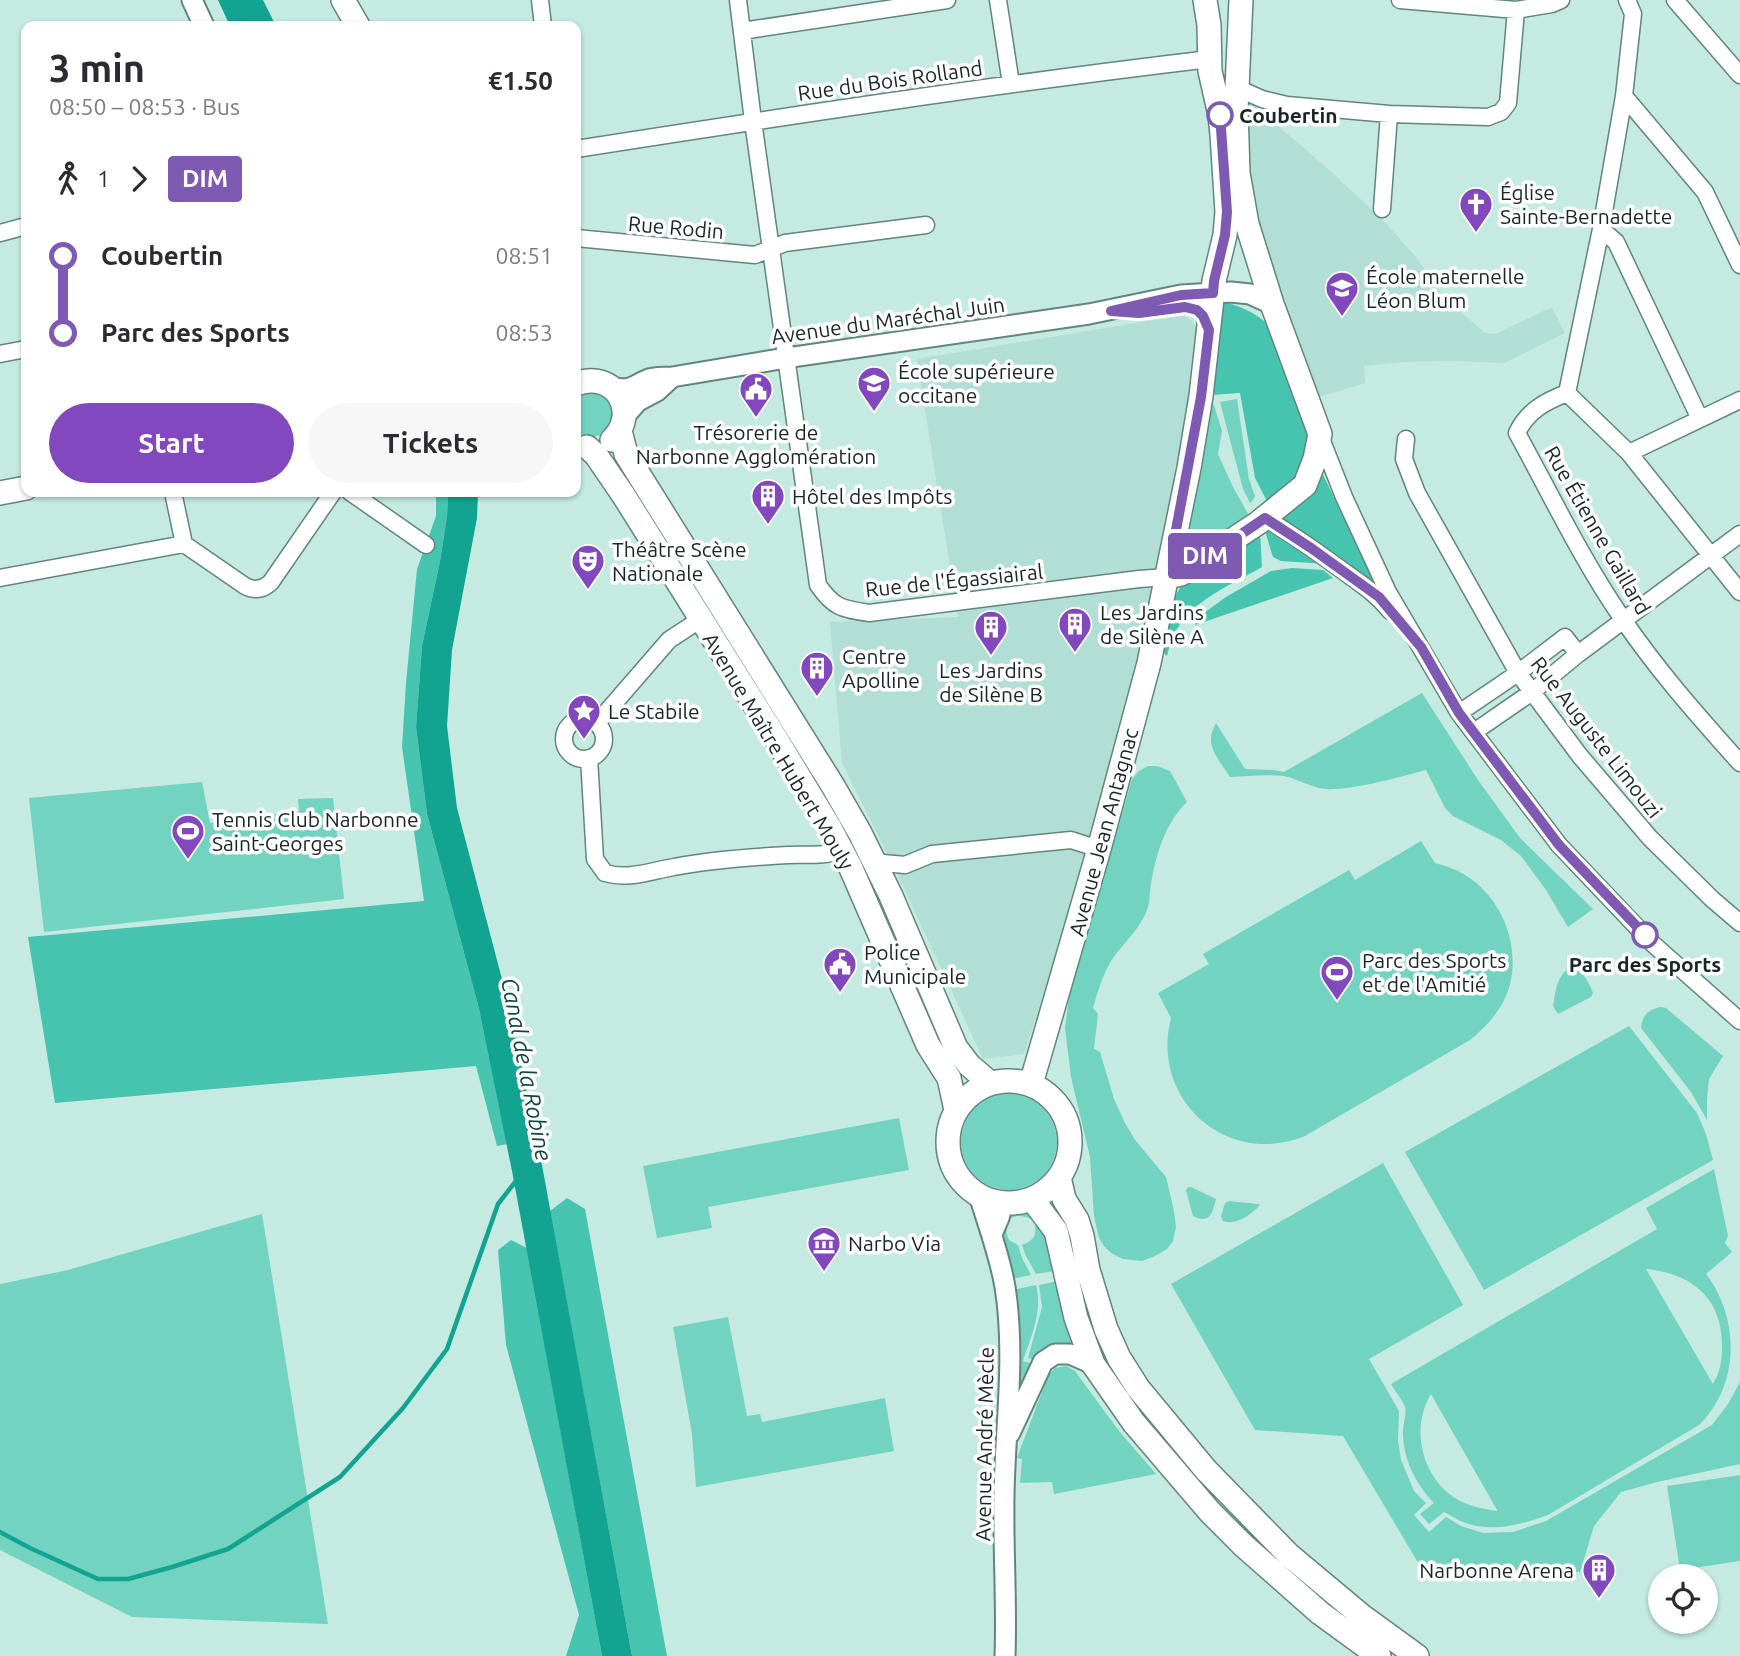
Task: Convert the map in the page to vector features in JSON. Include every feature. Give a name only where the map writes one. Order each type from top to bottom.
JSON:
[{"type":"main road","points":[[343,0],[355,21]]},
{"type":"main road","name":"Avenue Jean Antagnac","points":[[1031,1084],[1149,663],[1201,397],[1211,293],[1227,212],[1220,115],[1210,71],[1209,25],[1205,0]]},
{"type":"main road","points":[[1167,577],[1181,574],[1209,556],[1265,518],[1305,485],[1315,460],[1320,434],[1272,304],[1247,224],[1238,173],[1236,110],[1241,0]]},
{"type":"main road","points":[[581,370],[594,384]]},
{"type":"main road","name":"Avenue Maître Hubert Mouly","points":[[594,384],[619,396],[624,406],[622,424],[626,454],[833,786],[876,864],[957,1048],[969,1066],[989,1083]]},
{"type":"main road","points":[[581,445],[596,447],[606,444],[614,439],[622,424]]},
{"type":"main road","name":"Avenue Maître Hubert Mouly","points":[[581,445],[596,455],[624,496],[830,828],[850,866],[929,1045],[948,1078],[956,1110]]},
{"type":"main road","points":[[0,494],[21,489]]},
{"type":"main road","points":[[1175,538],[1194,557],[1209,556]]},
{"type":"main road","points":[[1010,1080],[1031,1084],[1047,1094],[1060,1107],[1068,1124],[1068,1161],[1047,1190],[1032,1199],[1018,1203],[990,1200],[962,1181],[954,1170],[947,1137],[949,1126],[956,1110],[976,1089],[989,1083],[1010,1080]]},
{"type":"main road","points":[[1059,1177],[1065,1199],[1077,1220],[1082,1236],[1088,1270],[1106,1329],[1119,1358],[1138,1388],[1206,1470],[1289,1555],[1362,1616],[1417,1656]]},
{"type":"main road","points":[[1032,1199],[1056,1231],[1076,1318],[1093,1364],[1134,1423],[1210,1512],[1244,1546],[1320,1613],[1379,1656]]},
{"type":"street","points":[[192,0],[202,21]]},
{"type":"street","points":[[540,0],[542,21]]},
{"type":"street","name":"Rue de l'Égassiairal","points":[[738,0],[818,585],[827,598],[844,609],[869,613],[1167,577]]},
{"type":"street","points":[[742,31],[947,0]]},
{"type":"street","points":[[998,0],[1011,84]]},
{"type":"street","points":[[1400,0],[1516,10],[1561,0]]},
{"type":"street","points":[[1626,0],[1633,14],[1624,96],[1601,229],[1567,393],[1629,453],[1740,592]]},
{"type":"street","points":[[1675,0],[1740,75]]},
{"type":"street","points":[[1237,88],[1262,99],[1287,105],[1389,114],[1488,117],[1501,113],[1508,103],[1516,10]]},
{"type":"street","name":"Rue du Bois Rolland","points":[[581,148],[1011,84],[1210,59]]},
{"type":"street","points":[[1624,96],[1705,192],[1740,265]]},
{"type":"street","points":[[1382,209],[1389,114]]},
{"type":"street","name":"Rue Rodin","points":[[581,239],[754,255],[785,243],[926,225]]},
{"type":"street","points":[[0,233],[21,227]]},
{"type":"street","points":[[1601,229],[1616,242],[1700,419]]},
{"type":"street","name":"Avenue du Maréchal Juin","points":[[594,384],[623,390],[658,377],[1111,311],[1181,295],[1250,294],[1272,304]]},
{"type":"street","name":"Avenue du Maréchal Juin","points":[[1111,311],[1139,313],[1192,308],[1203,316],[1209,330]]},
{"type":"street","points":[[0,354],[21,350]]},
{"type":"street","points":[[622,424],[638,401],[657,391],[672,377]]},
{"type":"street","name":"Rue Étienne Gaillard","points":[[1567,393],[1547,400],[1523,420],[1517,433],[1597,579],[1623,620],[1687,704],[1740,763]]},
{"type":"street","points":[[1629,453],[1740,400]]},
{"type":"street","points":[[1320,434],[1344,497],[1388,592],[1459,713],[1559,845],[1653,944],[1740,1021]]},
{"type":"street","name":"Rue Auguste Limouzi","points":[[1406,439],[1404,459],[1418,493],[1518,673],[1580,756],[1650,838],[1740,923]]},
{"type":"street","points":[[174,497],[184,544],[252,589],[260,589],[271,582],[330,497]]},
{"type":"street","points":[[357,497],[426,545]]},
{"type":"street","points":[[1265,518],[1379,597],[1421,647]]},
{"type":"street","points":[[1474,732],[1532,692],[1578,654],[1740,534]]},
{"type":"street","points":[[1159,614],[1155,602],[1139,579],[1161,562],[1175,538]]},
{"type":"street","points":[[0,578],[184,544]]},
{"type":"street","points":[[597,723],[669,640],[701,619]]},
{"type":"street","points":[[1459,713],[1565,637],[1578,654]]},
{"type":"street","points":[[585,718],[597,723],[604,734],[600,751],[589,758],[576,757],[565,744],[565,732],[579,719],[585,718]]},
{"type":"street","points":[[589,758],[595,859],[605,873],[617,876],[642,875],[674,867],[768,856],[830,855],[841,850]]},
{"type":"street","points":[[808,854],[830,828]]},
{"type":"street","points":[[876,864],[905,865],[932,854],[1071,840],[1099,849]]},
{"type":"street","points":[[891,896],[905,865]]},
{"type":"street","name":"Avenue André Mècle","points":[[979,1195],[1005,1286],[1008,1320],[1004,1494],[1005,1656]]},
{"type":"street","points":[[992,1234],[1003,1203]]},
{"type":"street","points":[[1007,1440],[1043,1362],[1055,1354],[1070,1354],[1093,1364]]},
{"type":"shaded area","points":[[218,0],[263,0],[274,21],[228,21]]},
{"type":"shaded area","points":[[1246,99],[1382,219],[1417,258],[1444,297],[1485,333],[1496,334],[1552,307],[1565,333],[1504,363],[1404,362],[1364,366],[1365,383],[1316,398],[1273,278],[1249,197]]},
{"type":"shaded area","points":[[1217,301],[1249,311],[1276,331],[1314,437],[1309,467],[1270,507],[1255,478],[1240,393],[1212,395]]},
{"type":"shaded area","points":[[1184,316],[1191,320],[1201,334],[1168,542],[1108,797],[1024,1054],[983,1059],[895,869],[842,763],[830,622],[958,617],[917,359]]},
{"type":"shaded area","points":[[598,391],[610,401],[614,419],[611,426],[599,435],[592,437],[581,434],[581,394]]},
{"type":"shaded area","points":[[1237,399],[1249,479],[1255,496],[1250,503],[1243,489],[1220,402]]},
{"type":"shaded area","points":[[1206,402],[1214,405],[1222,431],[1218,454],[1252,521],[1199,552],[1189,547],[1184,532]]},
{"type":"shaded area","points":[[1320,468],[1363,559],[1381,590],[1271,520]]},
{"type":"shaded area","points":[[436,497],[448,497],[440,561],[422,646],[416,727],[427,814],[479,1009],[507,1144],[497,1146],[476,1066],[55,1103],[28,937],[424,901],[402,747],[417,569],[436,516]]},
{"type":"shaded area","points":[[448,497],[478,497],[477,518],[452,650],[447,726],[457,808],[508,1002],[542,1165],[632,1656],[602,1656],[512,1171],[479,1009],[427,814],[416,727],[422,646],[447,517]]},
{"type":"shaded area","points":[[1264,528],[1326,564],[1281,561],[1273,557]]},
{"type":"shaded area","points":[[1260,532],[1262,567],[1215,593],[1193,609],[1177,629],[1167,656],[1160,650],[1170,610],[1180,588],[1205,566]]},
{"type":"shaded area","points":[[1292,568],[1323,570],[1333,578],[1195,625],[1197,618],[1226,597],[1271,571]]},
{"type":"shaded area","points":[[1422,693],[1478,780],[1520,838],[1593,909],[1568,927],[1521,856],[1501,840],[1453,816],[1445,808],[1426,770],[1362,786],[1325,789],[1284,776],[1230,777],[1212,745],[1212,731],[1216,723],[1245,769],[1284,772]]},
{"type":"shaded area","points":[[1148,766],[1170,771],[1187,802],[1168,827],[1160,847],[1145,915],[1109,964],[1093,1008],[1098,1014],[1094,1049],[1100,1052],[1114,1099],[1125,1123],[1135,1140],[1166,1177],[1174,1211],[1176,1227],[1173,1241],[1167,1249],[1142,1261],[1123,1259],[1111,1253],[1099,1238],[1094,1216],[1090,1157],[1071,1077],[1065,1028],[1069,998],[1132,779]]},
{"type":"shaded area","name":"Tennis Club Narbonne Saint-Georges","points":[[202,782],[210,823],[299,811],[298,799],[333,798],[344,899],[44,932],[29,798]]},
{"type":"shaded area","points":[[1421,841],[1435,863],[1458,871],[1478,885],[1490,897],[1506,925],[1513,956],[1512,972],[1506,996],[1493,1017],[1470,1040],[1305,1136],[1276,1143],[1248,1142],[1222,1134],[1200,1119],[1183,1099],[1172,1075],[1167,1048],[1171,1018],[1158,993],[1209,964],[1203,954],[1349,870],[1355,880]]},
{"type":"shaded area","points":[[1571,968],[1585,978],[1593,993],[1591,997],[1558,1014],[1553,1006],[1558,984],[1562,975]]},
{"type":"shaded area","points":[[1661,1007],[1666,1008],[1723,1056],[1709,1079],[1707,1120],[1691,1092],[1641,1028],[1647,1013]]},
{"type":"shaded area","points":[[1629,1026],[1697,1113],[1713,1160],[1484,1290],[1405,1152]]},
{"type":"shaded area","points":[[1009,1094],[1027,1097],[1043,1108],[1054,1124],[1057,1142],[1054,1160],[1043,1176],[1027,1187],[1009,1190],[991,1187],[975,1176],[964,1160],[961,1142],[964,1124],[975,1108],[991,1097]]},
{"type":"shaded area","points":[[899,1118],[909,1170],[708,1207],[712,1228],[657,1238],[643,1166]]},
{"type":"shaded area","points":[[1383,1163],[1463,1305],[1369,1359],[1399,1411],[1398,1440],[1401,1460],[1414,1491],[1426,1503],[1414,1515],[1429,1532],[1446,1517],[1461,1526],[1483,1533],[1513,1532],[1546,1521],[1712,1425],[1740,1382],[1740,1464],[1621,1492],[1594,1526],[1580,1572],[1420,1566],[1343,1436],[1255,1430],[1171,1284]]},
{"type":"shaded area","points":[[1714,1169],[1728,1236],[1725,1243],[1732,1252],[1706,1274],[1725,1311],[1731,1351],[1722,1391],[1712,1409],[1699,1425],[1548,1515],[1519,1524],[1489,1527],[1466,1523],[1444,1512],[1429,1524],[1420,1514],[1434,1503],[1417,1480],[1409,1463],[1403,1435],[1405,1407],[1391,1384],[1657,1229],[1646,1208]],"holes":[[[1646,1269],[1677,1276],[1691,1283],[1711,1302],[1721,1330],[1722,1347],[1720,1366],[1713,1384]],[[1431,1394],[1497,1510],[1497,1511],[1460,1501],[1447,1492],[1429,1468],[1423,1454],[1421,1423]]]},
{"type":"shaded area","points":[[1188,1187],[1216,1199],[1210,1216],[1203,1219],[1193,1216],[1186,1190]]},
{"type":"shaded area","points":[[567,1198],[585,1209],[667,1656],[632,1656],[550,1211]]},
{"type":"shaded area","points":[[1229,1201],[1260,1205],[1243,1218],[1228,1222],[1223,1221],[1221,1216],[1225,1203]]},
{"type":"shaded area","points":[[1022,1208],[1036,1215],[1031,1219],[1019,1216],[1010,1219],[1007,1234],[1009,1240],[1018,1245],[1031,1275],[1011,1279],[1001,1229],[1009,1213]]},
{"type":"shaded area","points":[[262,1214],[328,1624],[132,1617],[0,1550],[0,1284],[68,1270]]},
{"type":"shaded area","points":[[1043,1225],[1054,1271],[1036,1274],[1022,1245],[1033,1238],[1035,1226]]},
{"type":"shaded area","points":[[511,1240],[527,1248],[602,1656],[566,1656],[579,1615],[506,1345],[498,1250]]},
{"type":"shaded area","points":[[1058,1281],[1078,1349],[1037,1361],[1028,1358],[1042,1307],[1039,1285]]},
{"type":"shaded area","points":[[1036,1285],[1037,1314],[1023,1361],[1035,1364],[1018,1403],[1013,1290]]},
{"type":"shaded area","points":[[728,1317],[747,1416],[760,1414],[762,1422],[885,1398],[894,1451],[696,1487],[692,1434],[673,1327]]},
{"type":"shaded area","points":[[1066,1366],[1075,1371],[1119,1431],[1156,1474],[1054,1494],[1052,1482],[1020,1483],[1022,1459],[1017,1458],[1048,1376],[1055,1368]]},
{"type":"shaded area","points":[[1740,1475],[1740,1561],[1718,1564],[1679,1564],[1667,1486]]},
{"type":"waterway","points":[[0,1532],[98,1579],[128,1579],[228,1549],[340,1477],[403,1408],[447,1349],[498,1204],[516,1181]]},
{"type":"bus line","name":"DIM","points":[[1220,115],[1227,212],[1213,293],[1181,295],[1111,311],[1139,313],[1192,308],[1203,316],[1209,330],[1201,397],[1176,530],[1184,549],[1194,557],[1209,556],[1265,518],[1379,597],[1421,647],[1459,713],[1514,788],[1559,845],[1645,935]]},
{"type":"place","name":"Coubertin","points":[[1220,115]]},
{"type":"place","name":"Église Sainte-Bernadette","points":[[1476,234]]},
{"type":"place","name":"École maternelle Léon Blum","points":[[1342,318]]},
{"type":"place","name":"École supérieure occitane","points":[[874,413]]},
{"type":"place","name":"Trésorerie de Narbonne Agglomération","points":[[756,419]]},
{"type":"place","name":"Hôtel des Impôts","points":[[768,526]]},
{"type":"place","name":"Théâtre Scène Nationale","points":[[588,591]]},
{"type":"place","name":"Les Jardins de Silène A","points":[[1075,654]]},
{"type":"place","name":"Les Jardins de Silène B","points":[[991,657]]},
{"type":"place","name":"Centre Apolline","points":[[817,698]]},
{"type":"place","name":"Le Stabile","points":[[584,741]]},
{"type":"place","name":"Tennis Club Narbonne Saint-Georges","points":[[188,861]]},
{"type":"place","name":"Parc des Sports","points":[[1645,935]]},
{"type":"place","name":"Police Municipale","points":[[840,994]]},
{"type":"place","name":"Parc des Sports et de l'Amitié","points":[[1337,1002]]},
{"type":"place","name":"Narbo Via","points":[[824,1273]]},
{"type":"place","name":"Narbonne Arena","points":[[1599,1600]]},
{"type":"water label","name":"Canal de la Robine","points":[[527,1069]]}]
